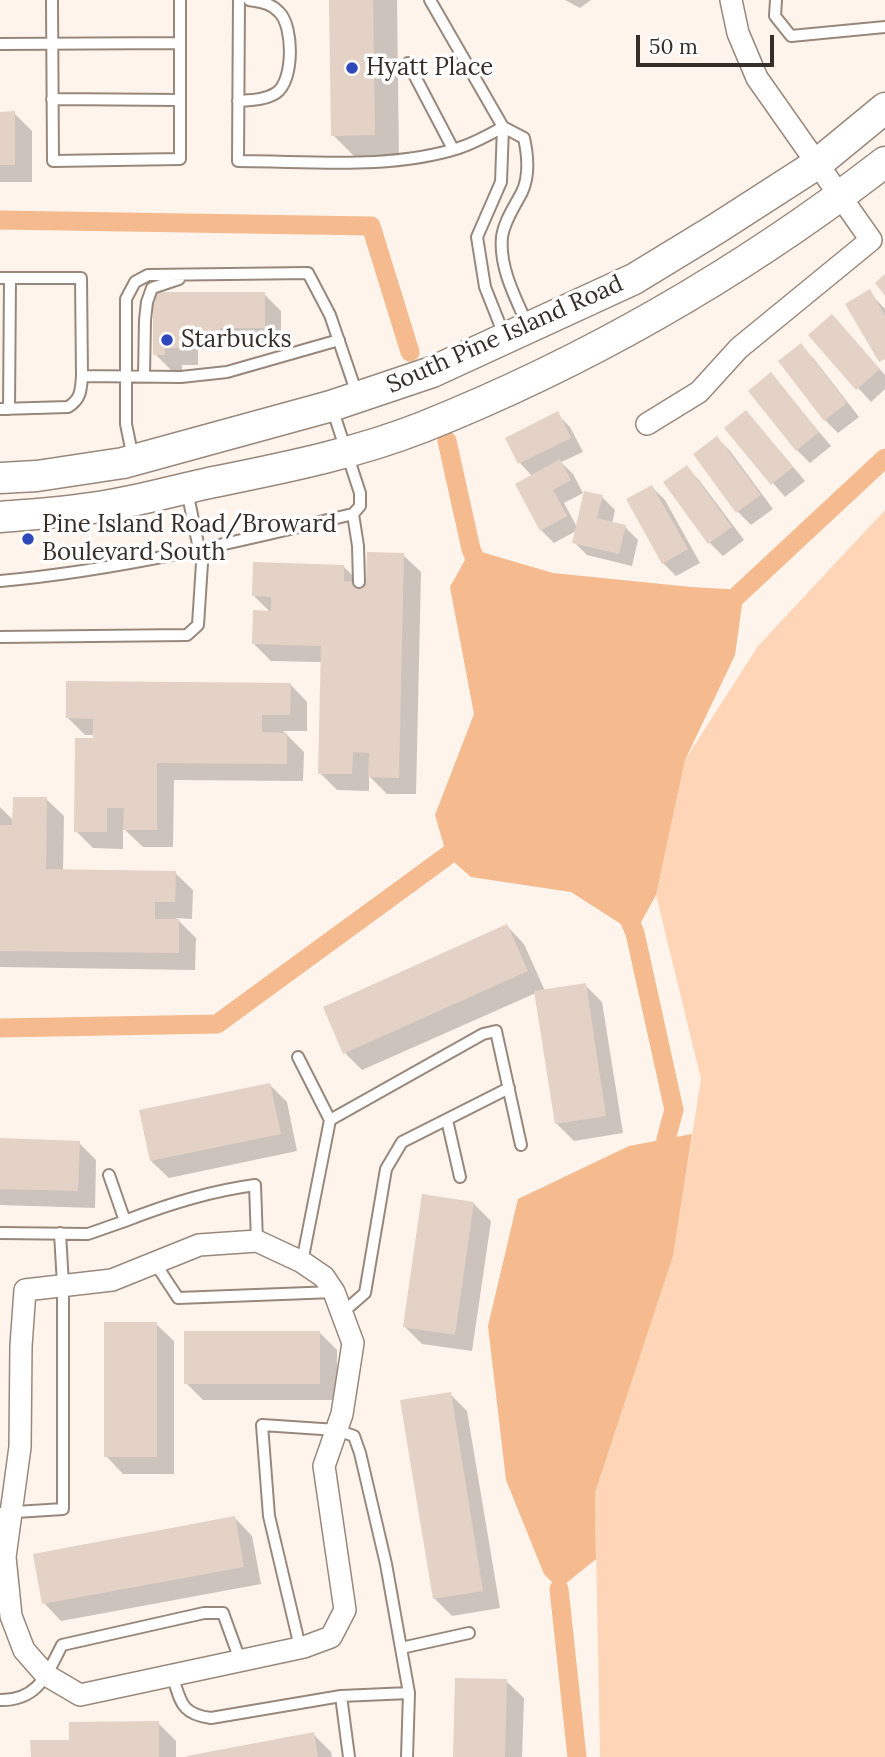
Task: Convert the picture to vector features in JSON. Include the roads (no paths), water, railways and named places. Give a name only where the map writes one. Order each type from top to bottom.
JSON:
[{"type":"main road","name":"South Pine Island Road","points":[[0,478],[37,476],[133,460],[345,402],[432,372],[634,279],[817,164],[885,108]]},
{"type":"main road","name":"South Pine Island Road","points":[[0,517],[109,505],[314,461],[432,422],[514,387],[614,337],[720,277],[839,197],[885,162]]},
{"type":"street","points":[[647,424],[699,392],[739,348],[871,240],[757,78],[738,33],[731,0]]},
{"type":"street","points":[[257,1241],[302,1262],[324,1277],[334,1292],[353,1343],[342,1414],[324,1466],[345,1610],[331,1637],[300,1647],[80,1695],[46,1675],[7,1627],[11,1616],[5,1557],[5,1513],[20,1447],[21,1346],[26,1290],[112,1280],[199,1245],[257,1241]]},
{"type":"lane","points":[[52,0],[53,160],[180,159],[180,0]]},
{"type":"lane","points":[[239,0],[239,161],[391,160],[453,149],[503,127]]},
{"type":"lane","points":[[239,101],[262,99],[275,94],[282,88],[289,63],[288,34],[280,12],[265,3],[249,0]]},
{"type":"lane","points":[[430,0],[503,127],[524,138],[529,161],[524,189],[502,236],[517,334]]},
{"type":"lane","points":[[776,0],[775,16],[791,36],[885,27]]},
{"type":"lane","points":[[0,44],[180,43]]},
{"type":"lane","points":[[408,63],[453,149]]},
{"type":"lane","points":[[52,99],[180,100]]},
{"type":"lane","points":[[503,127],[500,182],[477,237],[485,288],[517,334]]},
{"type":"lane","points":[[0,581],[58,576],[199,551],[353,514],[360,506],[360,493],[346,451],[340,340],[308,273],[148,275],[135,282],[126,299],[126,424],[133,460]]},
{"type":"lane","points":[[144,376],[145,320],[152,288],[198,274]]},
{"type":"lane","points":[[5,278],[81,278],[81,393],[76,402],[68,407],[5,409],[5,278]]},
{"type":"lane","points":[[82,376],[181,377],[228,372],[340,340]]},
{"type":"lane","points":[[0,637],[187,635],[198,625],[202,563],[186,488]]},
{"type":"lane","points":[[353,514],[358,546],[359,582]]},
{"type":"lane","points":[[330,1120],[483,1034],[496,1031],[521,1145]]},
{"type":"lane","points":[[298,1057],[330,1120],[302,1262]]},
{"type":"lane","points":[[342,1313],[365,1293],[386,1170],[402,1142],[509,1088]]},
{"type":"lane","points":[[447,1120],[460,1177]]},
{"type":"lane","points":[[109,1175],[125,1221]]},
{"type":"lane","points":[[0,1233],[88,1234],[170,1204],[227,1188],[255,1185],[257,1241]]},
{"type":"lane","points":[[5,1513],[63,1509],[63,1285],[60,1233]]},
{"type":"lane","points":[[155,1263],[178,1298],[334,1292]]},
{"type":"lane","points":[[300,1647],[269,1516],[262,1425],[337,1430],[354,1436],[386,1564],[409,1693],[407,1757]]},
{"type":"lane","points":[[0,1700],[12,1700],[33,1692],[46,1675],[62,1645],[204,1613],[223,1614],[240,1660]]},
{"type":"lane","points":[[401,1648],[468,1633]]},
{"type":"lane","points":[[172,1675],[182,1705],[194,1716],[211,1718],[341,1696],[409,1693]]},
{"type":"lane","points":[[341,1696],[349,1757]]},
{"type":"waterway","points":[[0,220],[371,226],[410,352]]},
{"type":"waterway","points":[[447,441],[471,549],[481,573]]},
{"type":"waterway","points":[[724,608],[885,458]]},
{"type":"waterway","points":[[0,1028],[217,1024],[447,856],[465,840]]},
{"type":"waterway","points":[[625,910],[635,933],[674,1110],[666,1139]]},
{"type":"waterway","points":[[559,1589],[577,1757]]},
{"type":"place","name":"Hyatt Place","points":[[352,68]]},
{"type":"place","name":"Starbucks","points":[[167,340]]},
{"type":"place","name":"Pine Island Road/Broward Boulevard South","points":[[28,539]]}]
